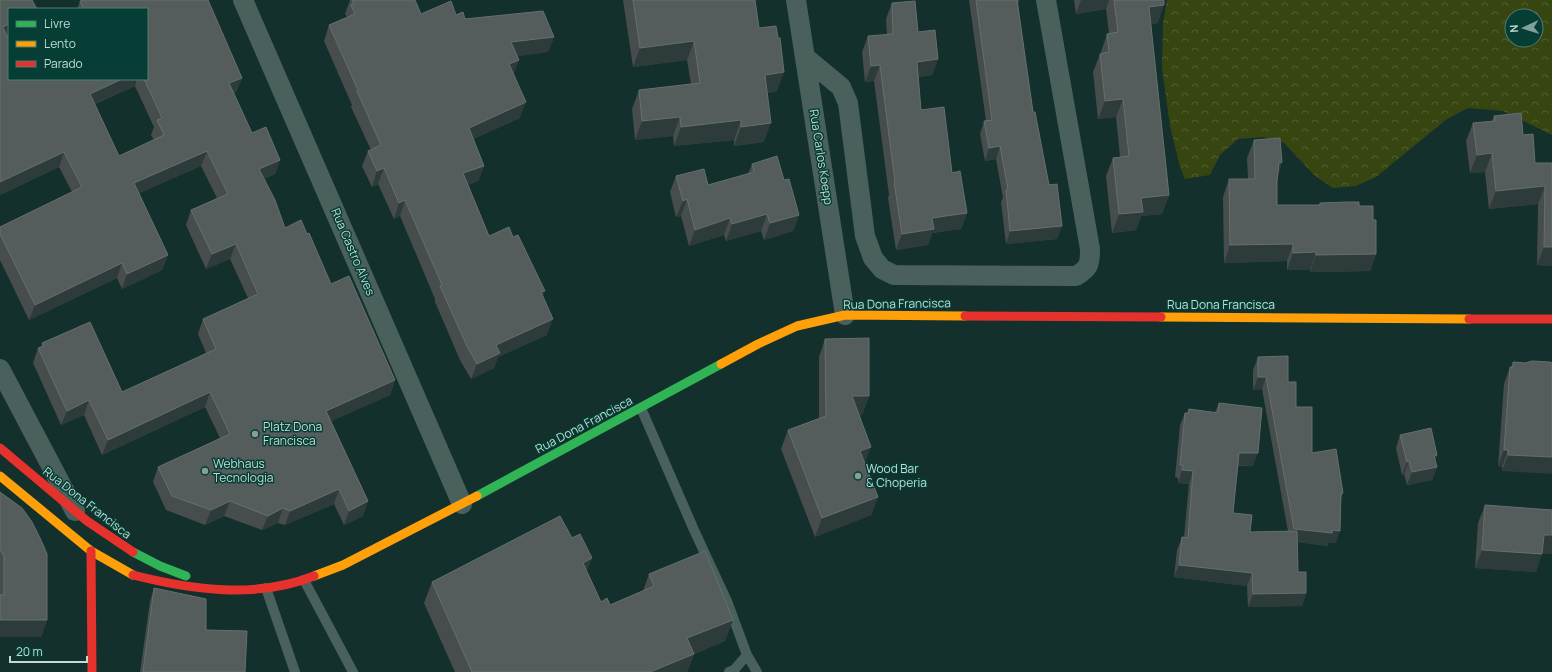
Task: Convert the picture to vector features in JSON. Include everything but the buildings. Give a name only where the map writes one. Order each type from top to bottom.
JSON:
[{"type":"main road","name":"Rua Dona Francisca","points":[[0,476],[91,551],[133,575],[194,588],[234,590],[266,588],[304,580],[343,565],[462,504],[758,344],[797,326],[845,315],[1552,319]]},
{"type":"main road","name":"Rua Dona Francisca","points":[[0,448],[75,511],[109,537],[141,557],[169,571],[234,590]]},
{"type":"main road","points":[[75,511],[91,551],[92,672]]},
{"type":"street","name":"Rua Castro Alves","points":[[243,0],[462,504]]},
{"type":"street","name":"Rua Carlos Koepp","points":[[796,0],[845,315]]},
{"type":"street","points":[[806,58],[841,87],[848,103],[865,236],[873,258],[882,270],[894,275],[1076,276],[1086,270],[1090,261],[1090,249],[1046,0]]},
{"type":"street","points":[[0,369],[75,511]]},
{"type":"lane","points":[[641,408],[694,530],[727,601],[747,655],[757,672]]},
{"type":"lane","points":[[304,580],[354,672]]},
{"type":"lane","points":[[266,588],[295,672]]},
{"type":"lane","points":[[730,672],[734,670],[747,655]]},
{"type":"green space","points":[[1167,0],[1552,0],[1552,135],[1503,111],[1468,108],[1447,119],[1376,177],[1356,186],[1333,188],[1315,176],[1284,143],[1263,137],[1238,139],[1220,155],[1210,175],[1185,179],[1180,167],[1170,126],[1162,68],[1163,23]]},
{"type":"traffic: fast","points":[[477,496],[721,364]]},
{"type":"traffic: fast","points":[[133,552],[160,566],[186,576]]},
{"type":"traffic: slow","points":[[721,364],[758,344],[797,326],[845,315],[965,316]]},
{"type":"traffic: slow","points":[[1161,317],[1469,319]]},
{"type":"traffic: slow","points":[[0,476],[91,551],[133,575]]},
{"type":"traffic: slow","points":[[314,576],[343,565],[477,496]]},
{"type":"traffic: jam","points":[[965,316],[1161,317]]},
{"type":"traffic: jam","points":[[1469,319],[1552,319]]},
{"type":"traffic: jam","points":[[0,448],[87,521],[133,552]]},
{"type":"traffic: jam","points":[[91,551],[92,672]]},
{"type":"traffic: jam","points":[[133,575],[178,585],[224,590],[270,588],[314,576]]},
{"type":"place","name":"Platz Dona Francisca","points":[[255,434]]},
{"type":"place","name":"Webhaus Tecnologia","points":[[205,471]]},
{"type":"place","name":"Wood Bar & Choperia","points":[[858,476]]}]
